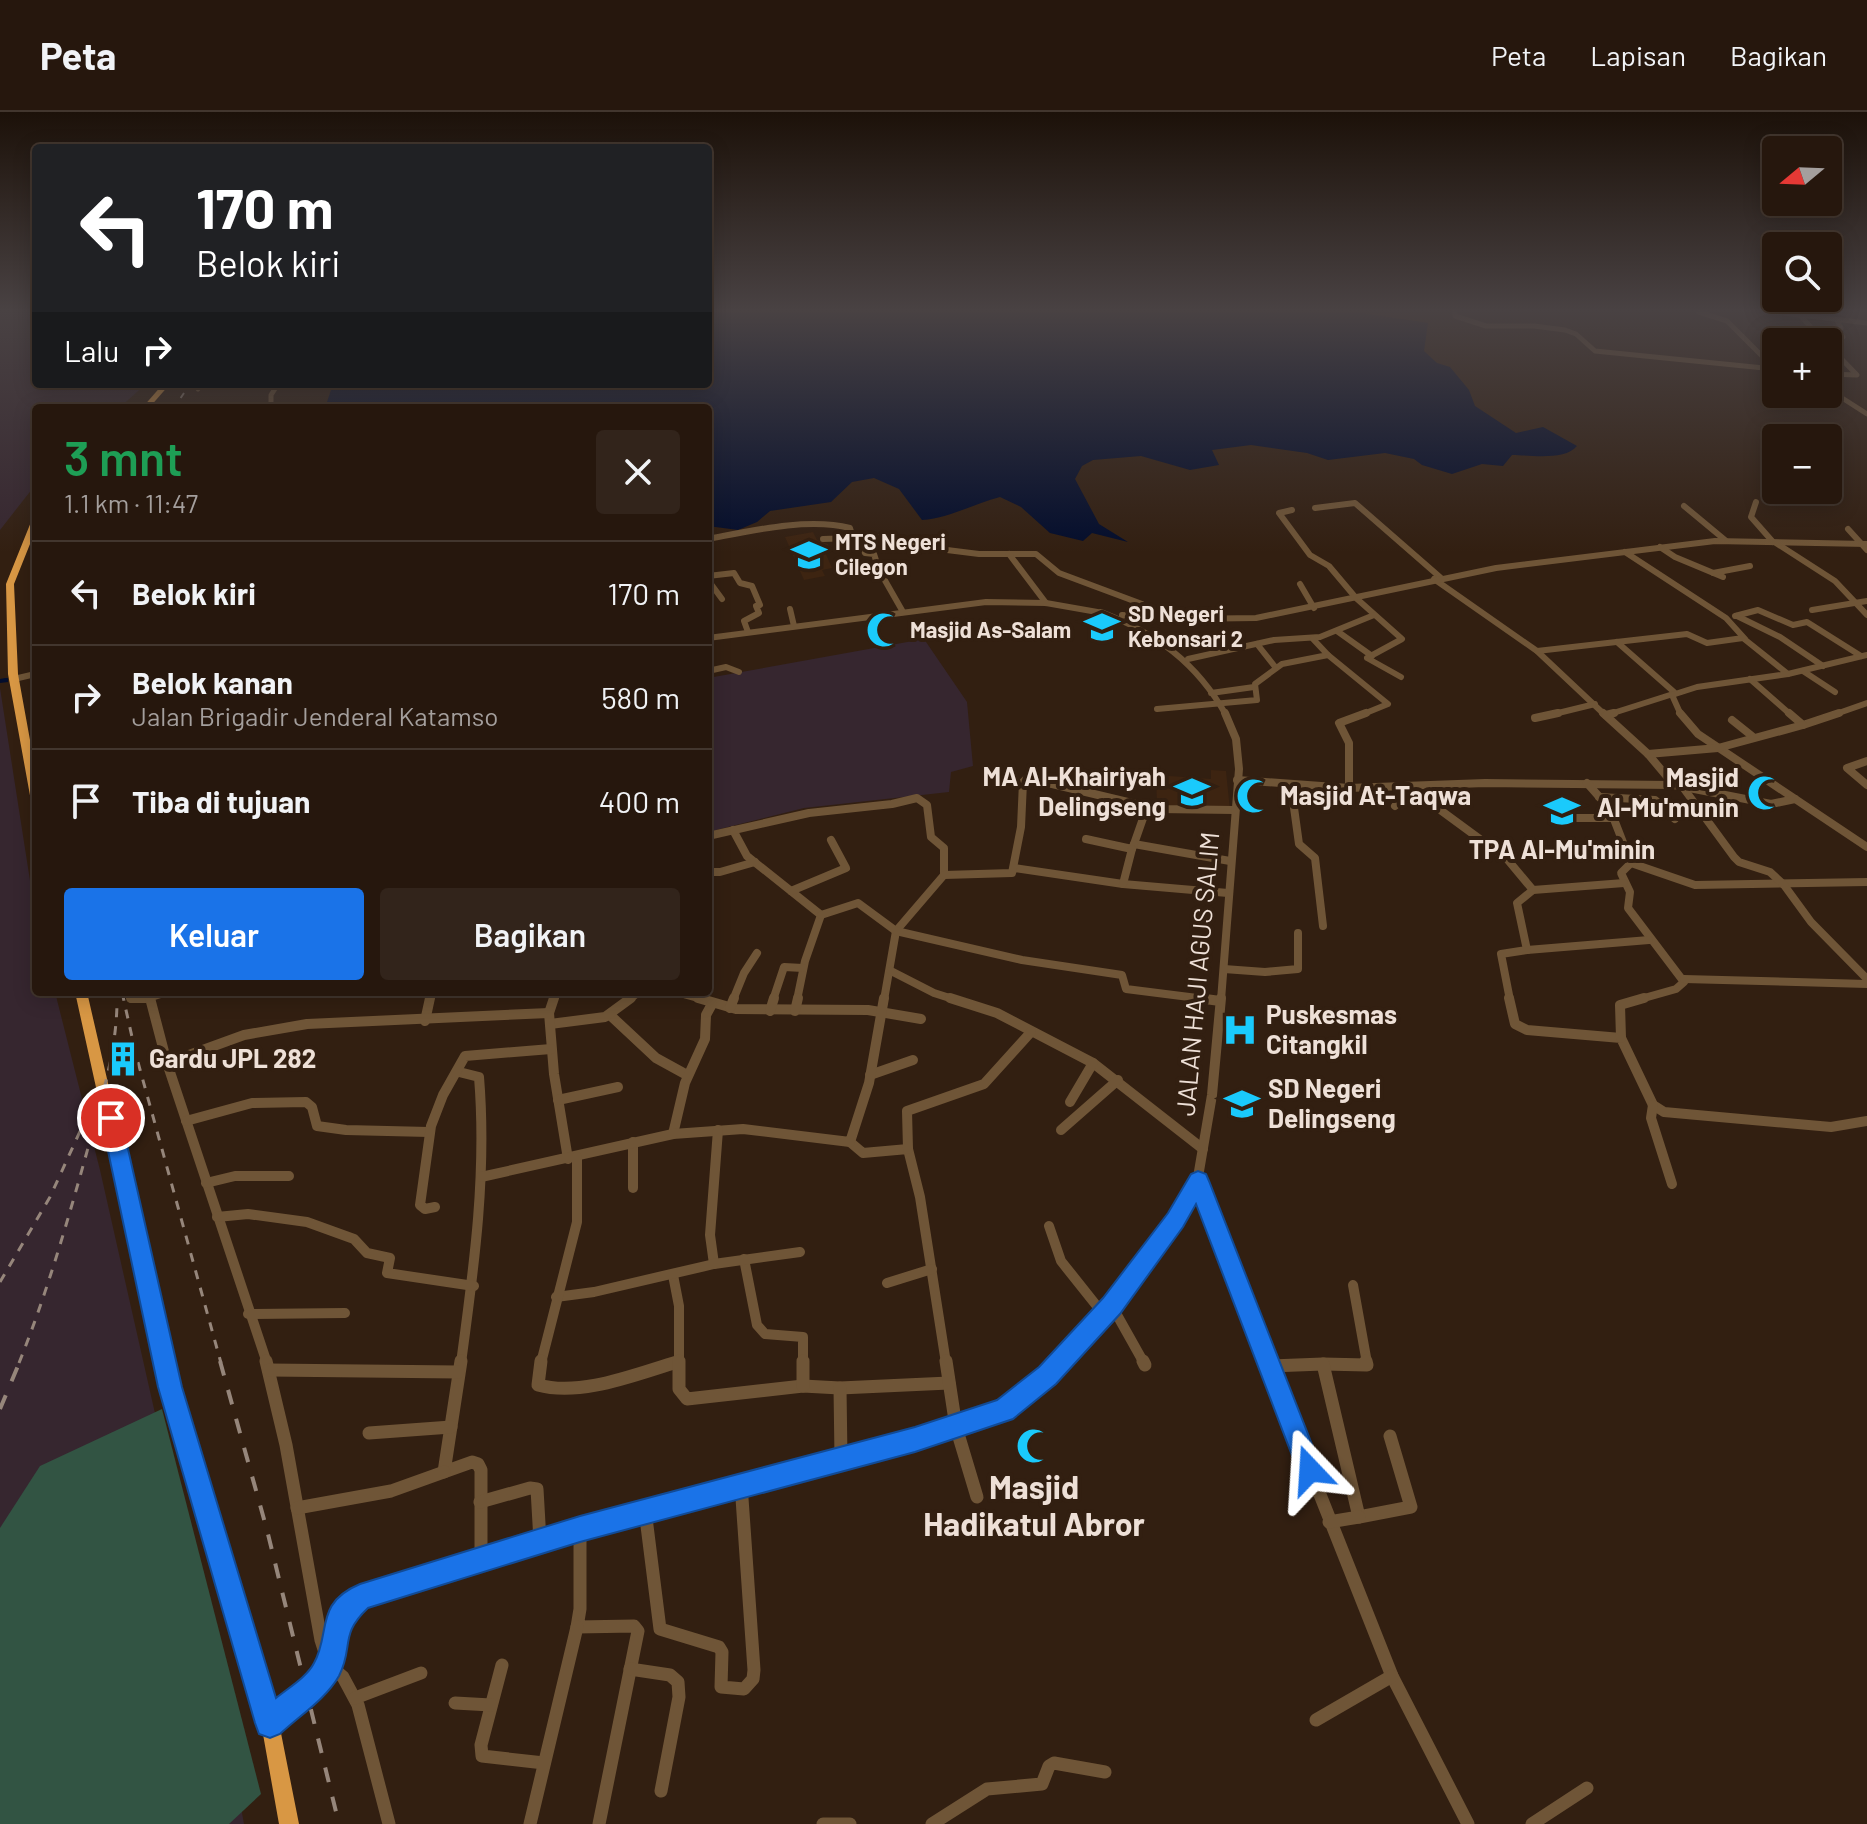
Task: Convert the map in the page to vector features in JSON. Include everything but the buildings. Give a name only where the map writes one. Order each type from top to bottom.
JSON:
[{"type":"highway","points":[[32,529],[10,584],[13,677],[32,750]]},
{"type":"highway","points":[[82,996],[170,1387],[270,1723],[289,1824]]},
{"type":"street","points":[[1842,398],[1867,414]]},
{"type":"street","points":[[1756,502],[1751,517],[1775,542],[1787,553],[1835,581],[1867,615]]},
{"type":"street","points":[[1315,508],[1355,503],[1438,579],[1537,651],[1678,785],[1739,862],[1770,872],[1784,885],[1811,922],[1867,982]]},
{"type":"street","points":[[1684,506],[1725,540]]},
{"type":"street","points":[[1292,510],[1279,513],[1310,555],[1329,566],[1356,598],[1402,639],[1367,659],[1401,677]]},
{"type":"street","points":[[712,538],[772,527],[834,525],[850,528],[865,553],[874,554],[879,570],[903,612]]},
{"type":"street","points":[[1848,529],[1867,550]]},
{"type":"street","points":[[823,539],[883,537],[907,545],[979,554],[1038,555],[1059,573],[1138,602],[1144,607],[1142,617]]},
{"type":"street","points":[[712,635],[986,602],[1046,603],[1142,617],[1256,618],[1438,579],[1541,561],[1725,540],[1863,544]]},
{"type":"street","points":[[1660,547],[1675,557],[1723,577]]},
{"type":"street","points":[[1625,552],[1726,618],[1745,639],[1788,674]]},
{"type":"street","points":[[1009,554],[1046,603]]},
{"type":"street","points":[[1713,573],[1750,566]]},
{"type":"street","points":[[712,577],[734,573],[740,583],[752,586],[760,605],[756,606],[759,613],[744,621],[748,632]]},
{"type":"street","points":[[712,584],[722,599]]},
{"type":"street","points":[[1300,584],[1314,608]]},
{"type":"street","points":[[1812,610],[1852,601],[1867,601]]},
{"type":"street","points":[[790,609],[794,626]]},
{"type":"street","points":[[1726,618],[1758,610],[1793,625],[1807,622],[1864,656]]},
{"type":"street","name":"JALAN HAJI AGUS SALIM","points":[[1101,612],[1131,622],[1188,659],[1218,703],[1236,739],[1237,780],[1218,1045],[1198,1181]]},
{"type":"street","points":[[1188,659],[1282,639],[1313,639],[1374,615]]},
{"type":"street","points":[[1735,616],[1780,637],[1823,666]]},
{"type":"street","points":[[1131,622],[1142,617]]},
{"type":"street","points":[[1337,631],[1372,656]]},
{"type":"street","points":[[1537,651],[1687,634],[1707,643],[1745,639]]},
{"type":"street","points":[[1313,639],[1388,704],[1339,723],[1349,743],[1349,788]]},
{"type":"street","points":[[1617,642],[1674,693],[1684,720],[1718,748],[1867,847]]},
{"type":"street","points":[[1257,644],[1276,668]]},
{"type":"street","points":[[1211,693],[1254,687],[1276,668],[1289,662],[1328,655]]},
{"type":"street","points":[[1606,715],[1674,693],[1788,674],[1864,656]]},
{"type":"street","points":[[712,670],[726,667],[739,672]]},
{"type":"street","points":[[1803,671],[1835,692]]},
{"type":"street","points":[[13,677],[31,675]]},
{"type":"street","points":[[1750,679],[1803,725]]},
{"type":"street","points":[[1157,709],[1257,700],[1254,687]]},
{"type":"street","points":[[1648,754],[1718,748],[1752,736],[1803,725],[1867,703]]},
{"type":"street","points":[[1535,718],[1595,704]]},
{"type":"street","points":[[1732,720],[1752,736]]},
{"type":"street","points":[[1867,761],[1847,768],[1867,785]]},
{"type":"street","points":[[944,875],[1012,873],[1021,827],[1023,782],[1027,778],[1166,810],[1200,807],[1234,810]]},
{"type":"street","points":[[1237,780],[1349,788],[1485,783],[1678,785],[1771,804],[1795,799]]},
{"type":"street","points":[[1587,783],[1614,818],[1631,863]]},
{"type":"street","points":[[1291,786],[1299,844],[1315,858],[1323,926]]},
{"type":"street","points":[[1409,787],[1435,811],[1514,865],[1533,890]]},
{"type":"street","points":[[1395,806],[1401,800],[1398,788]]},
{"type":"street","points":[[1599,797],[1653,800],[1675,819]]},
{"type":"street","points":[[712,835],[809,813],[922,798],[928,810],[931,837],[944,848],[944,875],[896,931],[870,1075],[850,1142]]},
{"type":"street","points":[[1123,884],[1147,807]]},
{"type":"street","points":[[1573,818],[1614,818]]},
{"type":"street","points":[[733,830],[743,850],[755,862],[821,915]]},
{"type":"street","points":[[1086,839],[1230,861]]},
{"type":"street","points":[[791,891],[846,868],[831,840]]},
{"type":"street","points":[[712,872],[755,862]]},
{"type":"street","points":[[1631,863],[1695,885],[1867,882]]},
{"type":"street","points":[[1631,863],[1621,873],[1630,892],[1628,908],[1649,940],[1684,979],[1867,982]]},
{"type":"street","points":[[1014,868],[1123,884],[1228,893]]},
{"type":"street","points":[[1527,950],[1516,905],[1533,890],[1624,883]]},
{"type":"street","points":[[821,915],[858,903],[896,931],[1016,959],[1122,975],[1126,989],[1220,1001]]},
{"type":"street","points":[[795,1011],[803,968],[821,915]]},
{"type":"street","points":[[1224,969],[1265,972],[1298,969],[1298,933]]},
{"type":"street","points":[[1621,1038],[1527,1030],[1515,1024],[1501,954],[1649,940]]},
{"type":"street","points":[[730,1008],[744,973],[757,953]]},
{"type":"street","points":[[770,1011],[784,967],[803,968]]},
{"type":"street","points":[[891,971],[934,993],[997,1013],[1093,1063],[1203,1149]]},
{"type":"street","points":[[1672,1184],[1651,1118],[1653,1105],[1621,1038],[1620,1005],[1676,989],[1683,986],[1684,979]]},
{"type":"street","points":[[425,1021],[432,996]]},
{"type":"street","points":[[555,996],[549,1018],[551,1049],[558,1100],[572,1158],[578,1216],[537,1381],[540,1387],[556,1389],[590,1384],[677,1362]]},
{"type":"street","points":[[167,1063],[244,1035],[277,1028],[320,1023],[610,1015],[634,996]]},
{"type":"street","points":[[688,996],[730,1008],[882,1012],[921,1019]]},
{"type":"street","points":[[140,997],[167,1063],[269,1370],[313,1606],[329,1665],[343,1677],[355,1698],[389,1824]]},
{"type":"street","points":[[673,1134],[687,1075],[699,1055],[709,1024],[706,1015],[712,1004]]},
{"type":"street","points":[[610,1015],[656,1058],[687,1075]]},
{"type":"street","points":[[977,1497],[956,1427],[920,1197],[908,1149],[907,1111],[984,1084],[1031,1032]]},
{"type":"street","points":[[435,1207],[425,1209],[420,1205],[429,1132],[441,1096],[468,1055],[551,1049]]},
{"type":"street","points":[[870,1075],[913,1060]]},
{"type":"street","points":[[1070,1102],[1093,1063]]},
{"type":"street","points":[[444,1472],[474,1286],[481,1177],[479,1077],[459,1072]]},
{"type":"street","points":[[1061,1130],[1118,1080]]},
{"type":"street","points":[[558,1100],[618,1087]]},
{"type":"street","points":[[186,1121],[252,1103],[306,1102],[312,1107],[317,1126],[362,1131],[429,1132]]},
{"type":"street","points":[[1653,1105],[1673,1114],[1831,1127],[1842,1127],[1856,1120],[1867,1121]]},
{"type":"street","points":[[481,1177],[673,1134],[718,1130],[769,1131],[850,1142],[863,1153],[908,1149]]},
{"type":"street","points":[[714,1264],[710,1235],[718,1130]]},
{"type":"street","points":[[633,1142],[633,1188]]},
{"type":"street","points":[[206,1183],[235,1176],[289,1176]]},
{"type":"street","points":[[270,1723],[320,1679],[329,1665],[336,1626],[344,1612],[360,1597],[645,1510],[956,1427],[992,1416],[1017,1402],[1108,1311],[1176,1220],[1198,1181]]},
{"type":"street","points":[[1198,1181],[1329,1522],[1392,1676],[1468,1824]]},
{"type":"street","points":[[217,1217],[238,1212],[330,1228],[358,1241],[367,1253],[390,1258],[386,1270],[391,1274],[474,1286]]},
{"type":"street","points":[[1049,1226],[1061,1261],[1108,1311],[1145,1365]]},
{"type":"street","points":[[556,1297],[594,1292],[714,1264],[800,1252]]},
{"type":"street","points":[[744,1259],[757,1325],[761,1331],[765,1334],[803,1337],[803,1386]]},
{"type":"street","points":[[887,1283],[932,1269]]},
{"type":"street","points":[[673,1275],[679,1306],[679,1389],[687,1399],[803,1386],[840,1388],[949,1383]]},
{"type":"street","points":[[1271,1366],[1367,1365],[1353,1285]]},
{"type":"street","points":[[248,1314],[345,1313]]},
{"type":"street","points":[[1323,1364],[1359,1517]]},
{"type":"street","points":[[269,1370],[458,1372]]},
{"type":"street","points":[[840,1388],[841,1458]]},
{"type":"street","points":[[369,1433],[451,1427]]},
{"type":"street","points":[[1329,1522],[1411,1507],[1390,1436]]},
{"type":"street","points":[[297,1508],[389,1492],[425,1482],[472,1462],[478,1464],[481,1470],[481,1559]]},
{"type":"street","points":[[645,1510],[660,1629],[719,1647],[722,1652],[721,1687],[744,1689],[753,1679],[754,1670],[741,1484]]},
{"type":"street","points":[[480,1502],[530,1488],[537,1489],[540,1541]]},
{"type":"street","points":[[530,1824],[577,1627],[580,1609],[580,1529]]},
{"type":"street","points":[[577,1627],[636,1627],[638,1634],[599,1824]]},
{"type":"street","points":[[502,1665],[481,1748],[483,1758],[544,1763]]},
{"type":"street","points":[[630,1669],[670,1675],[678,1682],[679,1697],[661,1791]]},
{"type":"street","points":[[355,1698],[421,1673]]},
{"type":"street","points":[[1316,1720],[1392,1676]]},
{"type":"street","points":[[455,1703],[491,1705]]},
{"type":"street","points":[[932,1824],[987,1789],[1042,1784],[1049,1766],[1054,1763],[1105,1772]]},
{"type":"street","points":[[1532,1824],[1587,1788]]},
{"type":"street","points":[[823,1824],[850,1824]]},
{"type":"shaded area","points":[[0,392],[137,392],[124,404],[32,404],[32,489],[0,530]]},
{"type":"shaded area","name":"MTS Negeri Cilegon","points":[[813,532],[817,540],[828,544],[831,551],[825,552],[832,568],[822,570],[825,576],[804,580],[785,537]]},
{"type":"shaded area","points":[[924,639],[967,702],[973,766],[951,772],[949,792],[804,808],[712,831],[712,677]]},
{"type":"shaded area","points":[[0,688],[32,893],[32,996],[56,996],[100,1170],[230,1745],[244,1824],[0,1824]]},
{"type":"shaded area","name":"MA Al-Khairiyah Delingseng","points":[[1211,770],[1226,771],[1230,810],[1157,804],[1156,775],[1211,779]]},
{"type":"green space","points":[[162,1409],[261,1794],[229,1824],[0,1824],[0,1528],[40,1466]]},
{"type":"water","points":[[330,392],[1470,392],[1475,406],[1516,433],[1543,427],[1577,446],[1564,454],[1512,455],[1503,466],[1482,464],[1452,474],[1422,465],[1414,459],[1385,453],[1328,460],[1307,453],[1251,445],[1212,450],[1219,465],[1190,470],[1141,456],[1093,460],[1082,466],[1075,479],[1099,524],[1128,542],[1092,533],[1083,541],[1050,533],[1021,507],[1000,497],[952,514],[922,520],[899,489],[874,478],[852,482],[831,502],[770,511],[757,522],[738,530],[712,527],[712,404],[326,404]]},
{"type":"waterway","points":[[0,681],[5,680]]},
{"type":"railway","points":[[177,404],[185,392]]},
{"type":"railway","points":[[123,996],[136,1055],[221,1363]]},
{"type":"railway","points":[[19,1363],[73,1202],[98,1112],[111,1059],[117,1004]]},
{"type":"railway","points":[[0,1282],[50,1197],[87,1116]]},
{"type":"railway","points":[[0,1409],[20,1361]]},
{"type":"railway","points":[[220,1361],[267,1530],[339,1824]]},
{"type":"place","name":"MTS Negeri Cilegon","points":[[809,555]]},
{"type":"place","name":"SD Negeri Kebonsari 2","points":[[1102,627]]},
{"type":"place","name":"Masjid As-Salam","points":[[884,630]]},
{"type":"place","name":"MA Al-Khairiyah Delingseng","points":[[1192,792]]},
{"type":"place","name":"Masjid Al-Mu'munin","points":[[1765,793]]},
{"type":"place","name":"Masjid At-Taqwa","points":[[1254,796]]},
{"type":"place","name":"TPA Al-Mu'minin","points":[[1562,811]]},
{"type":"place","name":"Puskesmas Citangkil","points":[[1240,1030]]},
{"type":"place","name":"Gardu JPL 282","points":[[123,1059]]},
{"type":"place","name":"SD Negeri Delingseng","points":[[1242,1104]]},
{"type":"place","name":"Masjid Hadikatul Abror","points":[[1034,1446]]},
{"type":"route","points":[[111,1118],[170,1387],[270,1723],[320,1679],[329,1665],[336,1626],[344,1612],[360,1597],[580,1529],[915,1439],[1004,1410],[1047,1375],[1112,1306],[1176,1220],[1198,1181],[1310,1470]]}]
